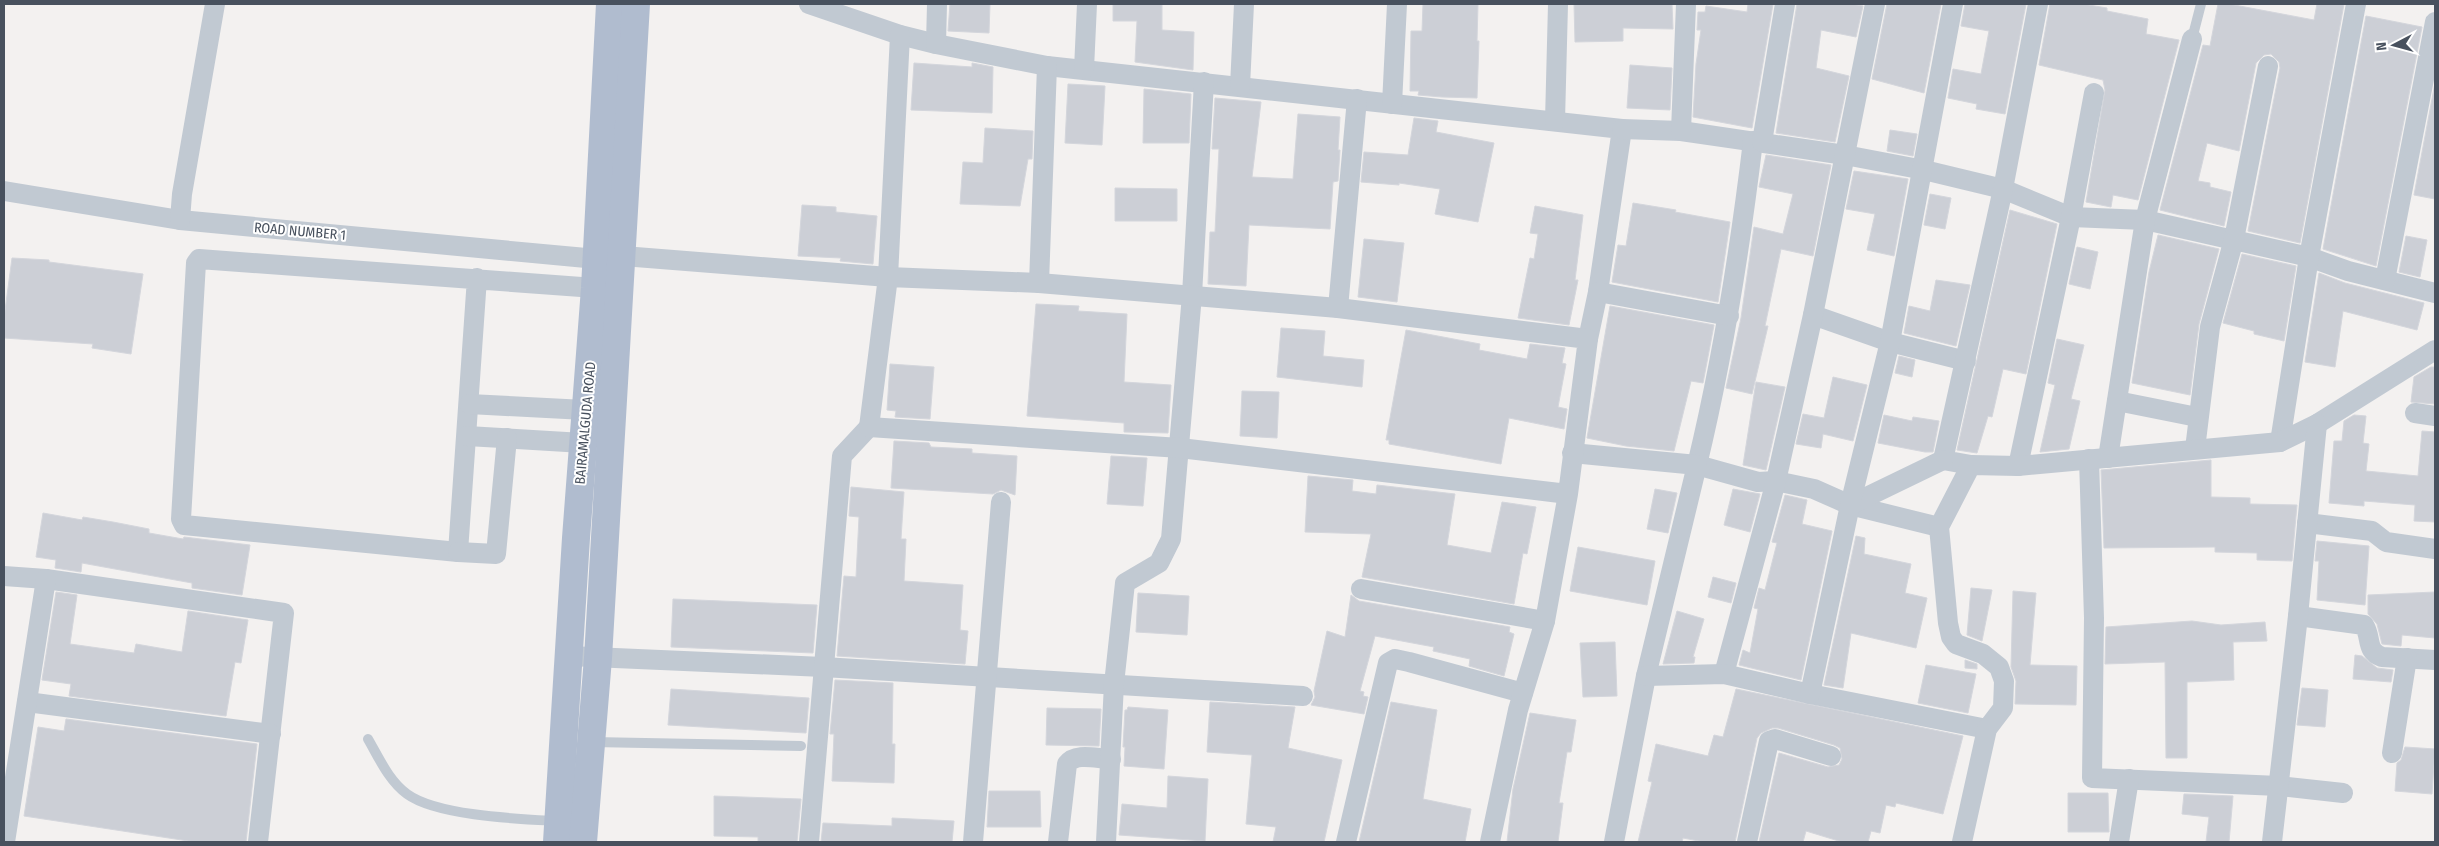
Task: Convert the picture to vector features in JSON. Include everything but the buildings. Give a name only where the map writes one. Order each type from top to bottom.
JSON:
[{"type":"main road","name":"BAIRAMALGUDA ROAD","points":[[583,842],[598,658],[610,258],[610,4]]},
{"type":"main road","name":"BAIRAMALGUDA ROAD","points":[[558,832],[585,410],[595,288],[610,258],[636,4]]},
{"type":"street","points":[[180,220],[182,194],[216,4]]},
{"type":"street","points":[[809,4],[900,35],[1046,66],[1358,98],[1392,104],[1622,128],[1681,131],[1845,155],[1924,170],[2003,189],[2071,218],[2145,220],[2309,256],[2348,271],[2435,293]]},
{"type":"street","points":[[936,44],[937,4]]},
{"type":"street","points":[[1084,69],[1087,4]]},
{"type":"street","points":[[1240,86],[1244,4]]},
{"type":"street","points":[[1392,104],[1397,4]]},
{"type":"street","points":[[1554,121],[1558,4]]},
{"type":"street","points":[[1681,131],[1686,4]]},
{"type":"street","points":[[1614,842],[1646,676],[1718,378],[1758,142],[1785,4]]},
{"type":"street","points":[[1724,674],[1776,481],[1813,315],[1875,4]]},
{"type":"street","points":[[1810,694],[1850,505],[1890,342],[1924,170],[1953,4]]},
{"type":"street","points":[[1943,460],[2003,189],[2038,4]]},
{"type":"street","points":[[2280,442],[2309,256],[2356,4]]},
{"type":"street","points":[[2385,280],[2435,22]]},
{"type":"street","points":[[809,842],[842,456],[869,427],[888,278],[900,35]]},
{"type":"street","points":[[2192,39],[2145,220],[2117,401],[2099,458],[2092,778],[2279,786],[2343,793]]},
{"type":"street","points":[[1039,283],[1046,66]]},
{"type":"street","points":[[2195,449],[2197,417],[2210,327],[2234,239],[2268,66]]},
{"type":"street","points":[[1106,842],[1114,684],[1125,583],[1159,563],[1171,539],[1192,295],[1204,82]]},
{"type":"street","points":[[2018,466],[2071,218],[2094,93]]},
{"type":"street","points":[[1338,308],[1358,98]]},
{"type":"street","points":[[1490,842],[1523,693],[1545,621],[1568,494],[1588,339],[1598,292],[1622,128]]},
{"type":"street","name":"ROAD NUMBER 1","points":[[4,191],[180,220],[610,258],[888,278],[1039,283],[1192,295],[1338,308],[1588,339]]},
{"type":"street","points":[[507,438],[496,554],[458,552],[184,524],[181,519],[196,263],[201,258],[595,288]]},
{"type":"street","points":[[458,552],[477,278]]},
{"type":"street","points":[[1598,292],[1729,316]]},
{"type":"street","points":[[1813,315],[1890,342],[1966,361]]},
{"type":"street","points":[[1850,505],[1943,460],[1971,465],[2018,466],[2280,442],[2316,424],[2435,350]]},
{"type":"street","points":[[2117,401],[2197,417]]},
{"type":"street","points":[[469,404],[585,410]]},
{"type":"street","points":[[2415,413],[2435,416]]},
{"type":"street","points":[[2272,842],[2298,616],[2316,424]]},
{"type":"street","points":[[869,427],[1180,448],[1568,494]]},
{"type":"street","points":[[467,436],[583,443]]},
{"type":"street","points":[[1572,453],[1697,465],[1758,482],[1776,481],[1814,489],[1850,505],[1939,527]]},
{"type":"street","points":[[1962,842],[1987,729],[2003,708],[2004,681],[1999,667],[1982,654],[1956,644],[1951,637],[1948,623],[1939,527],[1971,465]]},
{"type":"street","points":[[973,842],[985,676],[1001,502]]},
{"type":"street","points":[[2307,523],[2372,531],[2386,542],[2435,548]]},
{"type":"street","points":[[4,576],[46,579],[284,613],[258,842]]},
{"type":"street","points":[[5,842],[46,579]]},
{"type":"street","points":[[1361,589],[1545,621]]},
{"type":"street","points":[[2298,616],[2364,625],[2370,647],[2376,655],[2435,660]]},
{"type":"street","points":[[569,656],[824,667],[1302,696]]},
{"type":"street","points":[[2392,752],[2407,658]]},
{"type":"street","points":[[1346,842],[1385,669],[1388,663],[1395,659],[1409,662],[1523,693]]},
{"type":"street","points":[[1646,676],[1724,674],[1810,694],[1987,729]]},
{"type":"street","points":[[26,702],[271,734]]},
{"type":"street","points":[[1747,842],[1769,741],[1775,739],[1831,756]]},
{"type":"street","points":[[1058,842],[1067,764],[1071,759],[1077,757],[1111,760]]},
{"type":"street","points":[[2119,842],[2129,780]]},
{"type":"lane","points":[[2192,39],[2201,4]]},
{"type":"lane","points":[[368,739],[390,778],[407,795],[423,803],[493,816],[558,832]]},
{"type":"lane","points":[[592,742],[801,746]]}]
